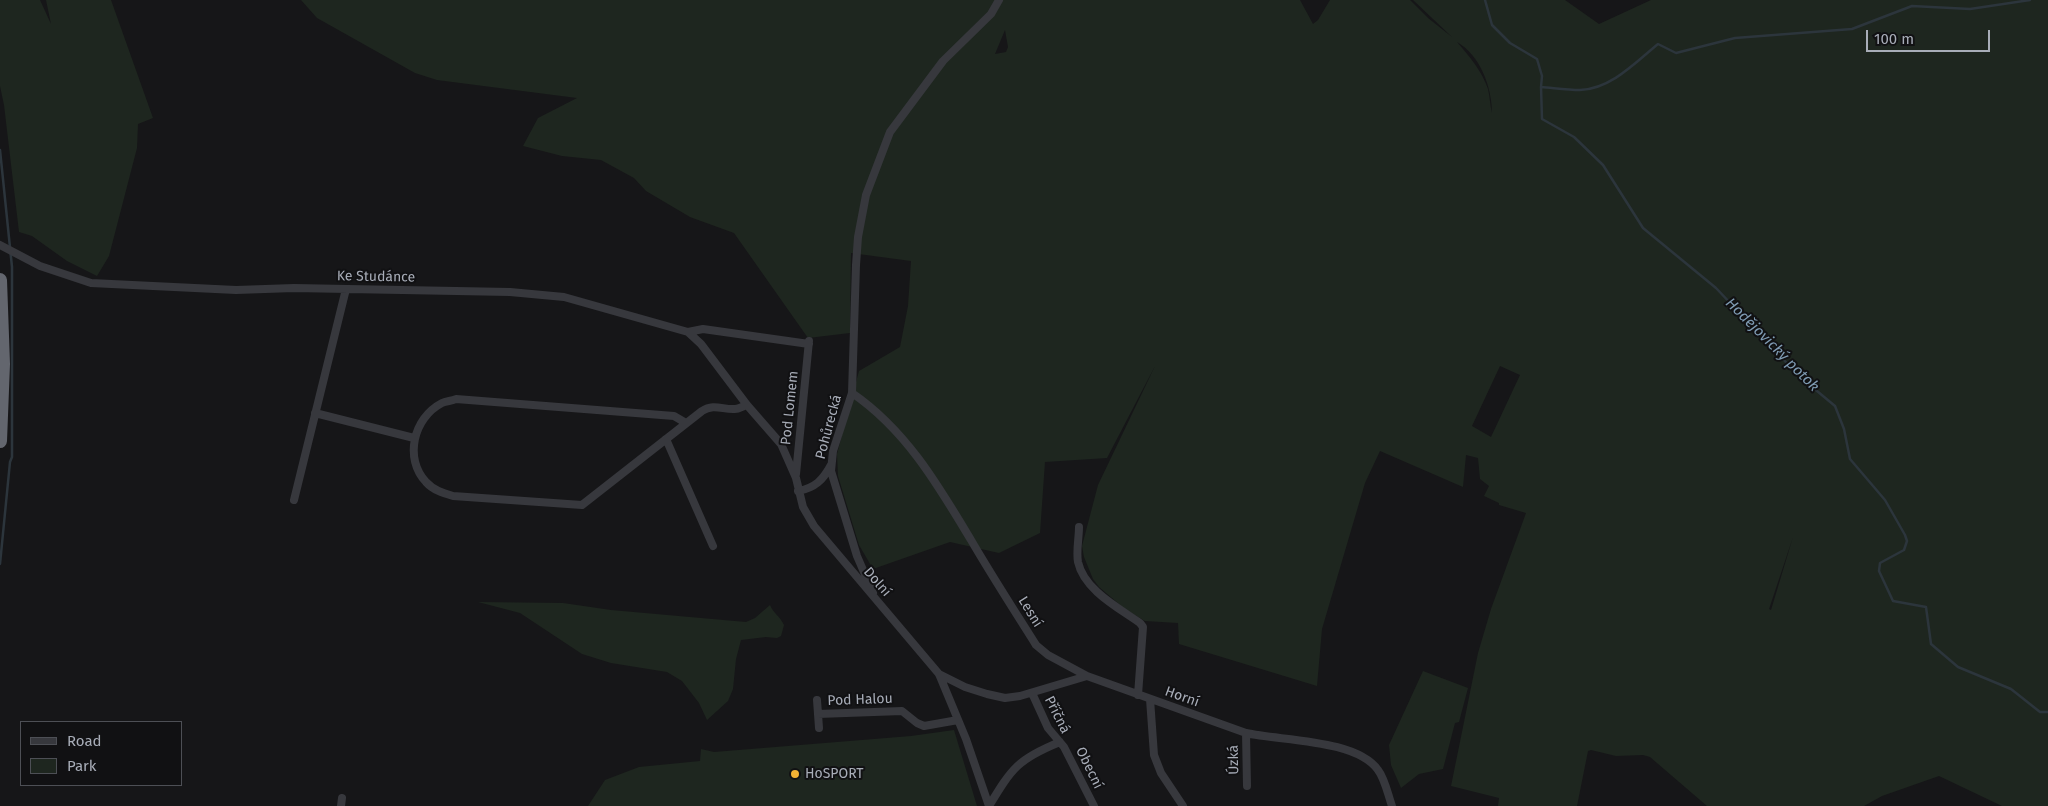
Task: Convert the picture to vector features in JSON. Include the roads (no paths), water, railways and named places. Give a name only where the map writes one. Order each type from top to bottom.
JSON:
[{"type":"highway","points":[[0,280],[3,364],[0,441]]},
{"type":"street","name":"Pohůrecká","points":[[875,599],[834,486],[831,465],[833,451],[852,393],[858,236],[866,195],[890,132],[943,61],[991,14],[999,0]]},
{"type":"street","name":"Ke Studánce","points":[[0,245],[24,259],[57,273],[91,283],[236,290],[346,289],[510,292],[564,296],[688,332],[701,344],[731,384]]},
{"type":"street","points":[[294,500],[346,289]]},
{"type":"street","name":"Pod Lomem","points":[[688,332],[703,329],[809,343],[796,478]]},
{"type":"street","name":"Dolní","points":[[731,384],[782,444],[796,478],[803,507],[814,526],[939,674],[966,739],[989,806]]},
{"type":"street","name":"Lesní","points":[[852,393],[871,406],[904,439],[943,492],[1036,644],[1048,655],[1087,676]]},
{"type":"street","points":[[686,423],[674,416],[456,399],[442,403],[430,411],[420,424],[414,438],[414,455],[418,472],[426,483],[439,492],[453,496],[582,505],[708,407],[716,406],[736,409],[747,404]]},
{"type":"street","points":[[316,413],[414,438]]},
{"type":"street","points":[[666,439],[713,546]]},
{"type":"street","points":[[798,491],[815,486],[823,479],[831,465]]},
{"type":"street","points":[[1079,527],[1078,562],[1086,580],[1107,600],[1143,627],[1138,695]]},
{"type":"street","points":[[939,674],[958,684],[1005,698],[1087,676]]},
{"type":"street","name":"Horní","points":[[1087,676],[1246,733],[1264,737],[1325,743],[1360,756],[1379,770],[1392,806]]},
{"type":"street","name":"Příčná","points":[[989,806],[1017,764],[1027,757],[1060,742],[1048,728],[1032,692]]},
{"type":"street","points":[[1150,699],[1154,755],[1161,773],[1183,806]]},
{"type":"street","points":[[817,700],[819,728]]},
{"type":"street","name":"Pod Halou","points":[[818,714],[902,711],[924,726],[958,720]]},
{"type":"street","name":"Úzká","points":[[1246,733],[1247,786]]},
{"type":"street","name":"Obecní","points":[[1060,742],[1069,755],[1094,806]]},
{"type":"waterway","name":"Hodějovický potok","points":[[1485,0],[1492,25],[1510,43],[1537,59],[1542,76],[1542,119],[1574,137],[1603,165],[1643,228],[1716,288],[1799,376],[1835,406],[1844,429],[1850,459],[1885,500],[1907,541],[1904,550],[1880,563],[1879,571],[1893,601],[1926,607],[1931,644],[1958,667],[2011,689],[2040,712],[2048,712]]},
{"type":"waterway","points":[[1541,87],[1580,90],[1602,85],[1613,80],[1658,44],[1676,53],[1735,38],[1852,29],[1912,6],[1970,9],[2030,0]]},
{"type":"waterway","points":[[0,150],[12,267],[12,457],[0,564]]},
{"type":"place","name":"HoSPORT","points":[[795,774]]}]
